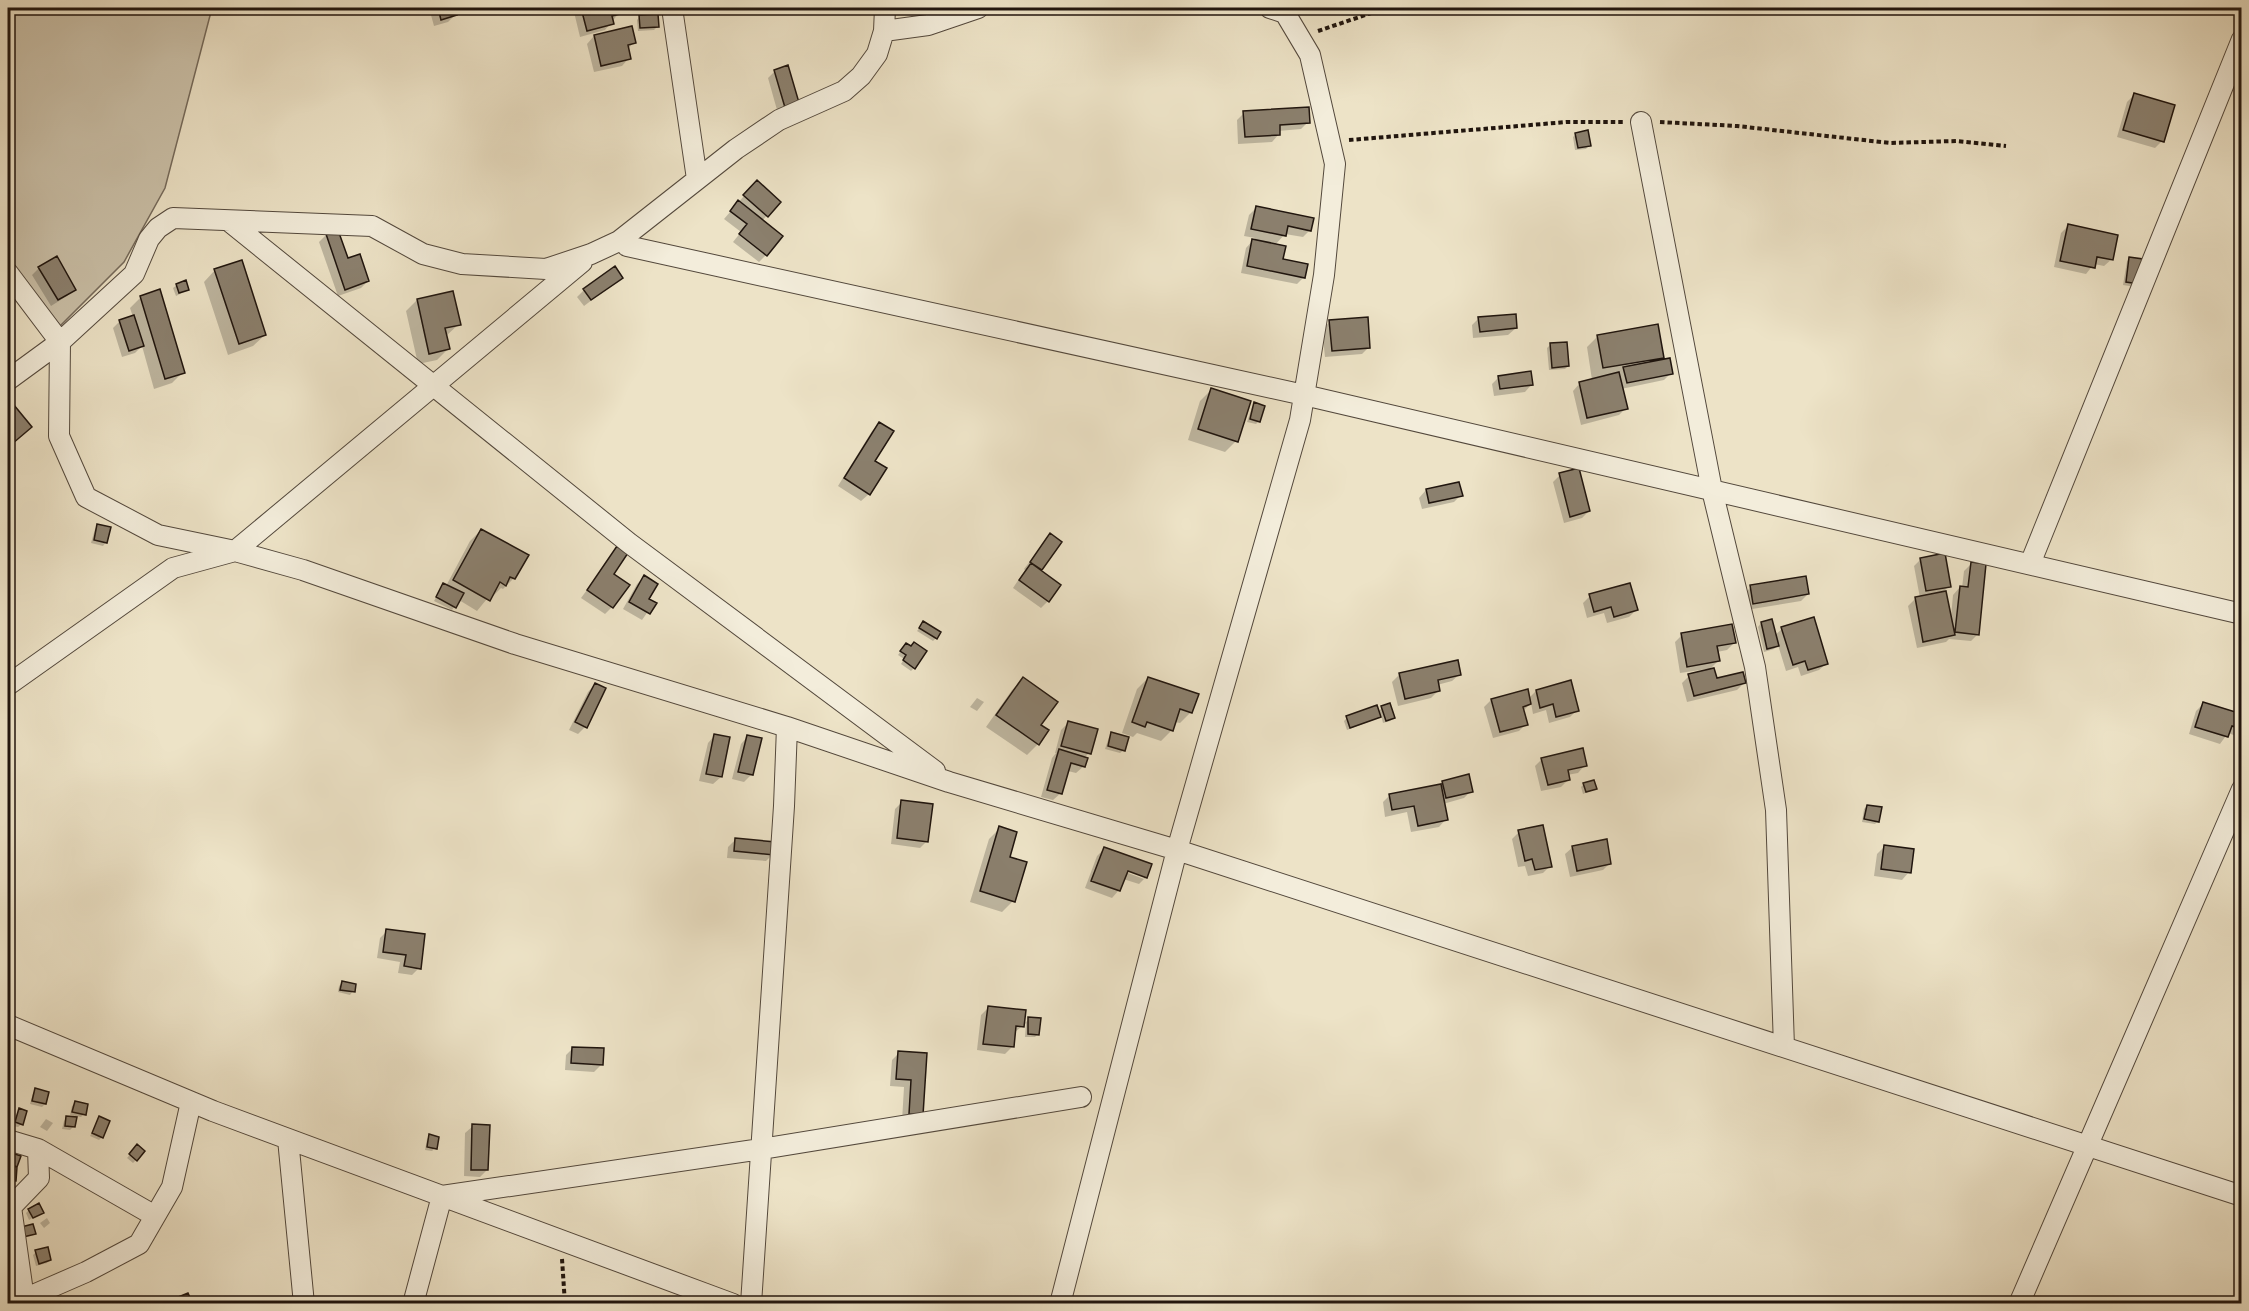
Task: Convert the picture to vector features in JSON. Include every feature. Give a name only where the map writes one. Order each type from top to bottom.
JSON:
[{"type":"street","points":[[672,8],[698,179]]},
{"type":"street","points":[[8,380],[60,342],[134,274],[148,239],[166,222],[179,218],[230,222],[372,226],[423,254],[462,264],[546,269],[591,254],[619,241],[779,120],[844,91],[861,76],[877,54],[884,31],[885,8]]},
{"type":"street","points":[[884,31],[928,25],[978,8]]},
{"type":"street","points":[[1060,1304],[1178,850],[1300,420],[1324,275],[1335,164],[1310,55],[1285,13],[1270,8]]},
{"type":"street","points":[[2030,564],[2241,39]]},
{"type":"street","points":[[1641,122],[1712,490],[1755,667],[1776,810],[1784,1047]]},
{"type":"street","points":[[230,222],[629,543],[949,782]]},
{"type":"street","points":[[627,246],[1304,395],[2241,614]]},
{"type":"street","points":[[8,685],[173,568],[235,551],[591,254]]},
{"type":"street","points":[[8,273],[60,342],[59,435],[86,497],[158,535],[235,551],[303,570],[515,644],[787,727],[949,782],[1178,850],[2241,1196]]},
{"type":"street","points":[[751,1304],[787,727]]},
{"type":"street","points":[[2019,1304],[2241,789]]},
{"type":"street","points":[[8,1025],[191,1102],[733,1304]]},
{"type":"street","points":[[442,1196],[761,1149],[1081,1097]]},
{"type":"street","points":[[38,1149],[39,1178],[11,1207],[22,1301],[86,1272],[139,1244],[172,1187],[191,1102]]},
{"type":"street","points":[[288,1139],[304,1304]]},
{"type":"street","points":[[8,1140],[38,1149],[155,1216]]},
{"type":"street","points":[[413,1304],[442,1196]]},
{"type":"path","points":[[1299,38],[1386,8]]},
{"type":"path","points":[[1329,141],[1567,122],[1641,122],[1737,126],[1890,143],[1956,141],[2006,146]]},
{"type":"path","points":[[561,1240],[565,1304]]},
{"type":"shaded area","points":[[8,8],[212,8],[165,188],[124,262],[60,326],[8,258]]},
{"type":"building","points":[[438,8],[454,8],[457,15],[441,20]]},
{"type":"building","points":[[581,8],[619,8],[620,14],[612,16],[614,24],[587,31]]},
{"type":"building","points":[[658,14],[659,27],[640,28],[639,15]]},
{"type":"building","points":[[632,26],[636,43],[628,45],[631,59],[601,66],[594,35]]},
{"type":"building","points":[[788,65],[800,106],[786,111],[774,70]]},
{"type":"building","points":[[2134,93],[2175,105],[2164,142],[2123,130]]},
{"type":"building","points":[[1309,107],[1310,123],[1280,125],[1280,135],[1245,137],[1243,111]]},
{"type":"building","points":[[1588,130],[1591,146],[1578,148],[1575,133]]},
{"type":"building","points":[[757,180],[781,202],[768,217],[743,195]]},
{"type":"building","points":[[738,200],[783,236],[767,256],[739,234],[747,224],[730,211]]},
{"type":"building","points":[[1256,206],[1314,218],[1311,231],[1288,226],[1286,236],[1251,229]]},
{"type":"building","points":[[2068,224],[2118,235],[2113,260],[2097,257],[2095,268],[2060,261]]},
{"type":"building","points":[[338,230],[348,258],[360,254],[369,281],[345,290],[326,234]]},
{"type":"building","points":[[1252,239],[1286,246],[1283,259],[1308,264],[1305,278],[1247,266]]},
{"type":"building","points":[[57,256],[76,290],[58,300],[38,267]]},
{"type":"building","points":[[2129,257],[2143,259],[2139,284],[2126,282]]},
{"type":"building","points":[[242,260],[266,335],[239,344],[214,269]]},
{"type":"building","points":[[615,266],[623,278],[591,300],[583,289]]},
{"type":"building","points":[[186,280],[189,290],[179,293],[176,284]]},
{"type":"building","points":[[160,289],[185,373],[165,379],[140,296]]},
{"type":"building","points":[[453,291],[461,325],[445,328],[450,349],[429,354],[417,299]]},
{"type":"building","points":[[1516,314],[1517,328],[1480,332],[1478,317]]},
{"type":"building","points":[[134,315],[144,346],[129,351],[119,320]]},
{"type":"building","points":[[1368,317],[1370,348],[1332,351],[1329,320]]},
{"type":"building","points":[[1658,324],[1664,358],[1603,368],[1597,335]]},
{"type":"building","points":[[1567,342],[1569,366],[1552,368],[1550,343]]},
{"type":"building","points":[[1670,358],[1673,374],[1627,383],[1623,367]]},
{"type":"building","points":[[1531,371],[1533,385],[1500,389],[1498,376]]},
{"type":"building","points":[[1619,372],[1628,409],[1587,418],[1579,382]]},
{"type":"building","points":[[1211,388],[1251,401],[1238,442],[1198,429]]},
{"type":"building","points":[[9,399],[32,427],[12,444],[8,438]]},
{"type":"building","points":[[1254,402],[1265,406],[1260,422],[1250,419]]},
{"type":"building","points":[[879,422],[894,431],[875,461],[887,468],[870,495],[844,478]]},
{"type":"building","points":[[1579,468],[1590,511],[1570,517],[1559,473]]},
{"type":"building","points":[[1459,482],[1463,496],[1429,503],[1426,489]]},
{"type":"building","points":[[97,524],[111,527],[107,543],[94,540]]},
{"type":"building","points":[[481,529],[529,555],[515,579],[510,577],[506,586],[500,582],[490,601],[453,580]]},
{"type":"building","points":[[1050,533],[1062,542],[1042,570],[1030,562]]},
{"type":"building","points":[[617,546],[628,553],[614,574],[630,585],[613,608],[587,590]]},
{"type":"building","points":[[1945,553],[1951,587],[1926,591],[1920,558]]},
{"type":"building","points":[[1971,562],[1986,564],[1979,635],[1955,632],[1960,586],[1968,587]]},
{"type":"building","points":[[1031,563],[1061,585],[1049,602],[1019,580]]},
{"type":"building","points":[[644,575],[658,584],[649,599],[657,603],[650,614],[629,602]]},
{"type":"building","points":[[1806,576],[1809,594],[1753,604],[1750,585]]},
{"type":"building","points":[[443,583],[464,593],[456,608],[436,597]]},
{"type":"building","points":[[1630,583],[1638,610],[1614,617],[1611,607],[1594,612],[1589,594]]},
{"type":"building","points":[[1946,591],[1955,635],[1923,642],[1915,597]]},
{"type":"building","points":[[1814,617],[1828,664],[1808,670],[1805,661],[1793,665],[1781,627]]},
{"type":"building","points":[[1772,619],[1779,646],[1767,649],[1761,622]]},
{"type":"building","points":[[923,621],[941,632],[937,639],[919,628]]},
{"type":"building","points":[[1732,624],[1736,643],[1717,646],[1720,661],[1687,667],[1681,633]]},
{"type":"building","points":[[914,642],[927,651],[915,669],[903,660],[906,655],[900,651],[906,643],[911,646]]},
{"type":"building","points":[[1458,660],[1461,675],[1438,680],[1440,691],[1405,699],[1399,673]]},
{"type":"building","points":[[1714,668],[1717,678],[1743,672],[1746,683],[1694,696],[1688,674]]},
{"type":"building","points":[[1023,677],[1058,702],[1041,725],[1049,730],[1039,745],[996,715]]},
{"type":"building","points":[[1148,677],[1199,694],[1192,713],[1180,709],[1173,731],[1147,722],[1145,727],[1132,722]]},
{"type":"building","points":[[1571,680],[1579,711],[1556,717],[1553,704],[1540,708],[1536,690]]},
{"type":"building","points":[[595,683],[606,688],[587,728],[575,722]]},
{"type":"building","points":[[1528,689],[1531,704],[1523,707],[1528,725],[1500,732],[1491,699]]},
{"type":"building","points":[[2203,702],[2242,714],[2242,729],[2232,726],[2228,737],[2195,727]]},
{"type":"building","points":[[1390,703],[1395,718],[1386,721],[1381,706]]},
{"type":"building","points":[[1377,705],[1381,717],[1350,728],[1346,716]]},
{"type":"building","points":[[1068,721],[1098,729],[1091,754],[1061,746]]},
{"type":"building","points":[[1111,732],[1129,737],[1125,751],[1108,746]]},
{"type":"building","points":[[714,734],[730,737],[722,777],[706,774]]},
{"type":"building","points":[[747,735],[762,738],[753,775],[738,772]]},
{"type":"building","points":[[1583,748],[1587,766],[1568,770],[1570,780],[1548,785],[1541,758]]},
{"type":"building","points":[[1059,749],[1088,758],[1085,767],[1071,763],[1062,794],[1047,790]]},
{"type":"building","points":[[1469,774],[1473,792],[1446,798],[1442,781]]},
{"type":"building","points":[[1594,780],[1597,789],[1586,792],[1583,783]]},
{"type":"building","points":[[1441,784],[1448,820],[1418,826],[1414,806],[1392,810],[1389,794]]},
{"type":"building","points":[[901,800],[933,804],[928,842],[897,838]]},
{"type":"building","points":[[1867,805],[1882,807],[1879,822],[1864,819]]},
{"type":"building","points":[[1543,825],[1552,867],[1535,870],[1532,859],[1525,861],[1518,830]]},
{"type":"building","points":[[999,826],[1017,832],[1010,857],[1027,862],[1015,902],[980,891]]},
{"type":"building","points":[[735,838],[776,842],[774,855],[734,851]]},
{"type":"building","points":[[1607,839],[1611,864],[1577,871],[1572,846]]},
{"type":"building","points":[[1884,845],[1914,849],[1911,873],[1881,869]]},
{"type":"building","points":[[1104,847],[1152,864],[1147,878],[1128,871],[1120,891],[1091,881]]},
{"type":"building","points":[[386,929],[425,934],[421,969],[404,966],[406,955],[383,952]]},
{"type":"building","points":[[342,981],[356,984],[355,992],[340,990]]},
{"type":"building","points":[[988,1006],[1026,1010],[1024,1027],[1016,1026],[1014,1047],[983,1044]]},
{"type":"building","points":[[1028,1017],[1041,1018],[1039,1035],[1028,1034]]},
{"type":"building","points":[[572,1047],[604,1048],[603,1065],[571,1063]]},
{"type":"building","points":[[898,1051],[927,1053],[923,1115],[909,1114],[911,1080],[896,1079]]},
{"type":"building","points":[[35,1088],[49,1092],[46,1104],[32,1101]]},
{"type":"building","points":[[75,1101],[88,1104],[86,1115],[72,1112]]},
{"type":"building","points":[[19,1108],[27,1111],[23,1125],[15,1122]]},
{"type":"building","points":[[66,1116],[77,1117],[75,1127],[65,1126]]},
{"type":"building","points":[[99,1116],[110,1121],[103,1138],[92,1133]]},
{"type":"building","points":[[472,1124],[490,1125],[488,1170],[471,1170]]},
{"type":"building","points":[[429,1134],[439,1137],[437,1149],[427,1147]]},
{"type":"building","points":[[137,1144],[145,1151],[137,1161],[129,1154]]},
{"type":"building","points":[[9,1152],[21,1156],[17,1167],[8,1163]]},
{"type":"building","points":[[8,1166],[17,1167],[16,1181],[8,1180]]},
{"type":"building","points":[[39,1203],[44,1213],[33,1218],[28,1209]]},
{"type":"building","points":[[33,1224],[36,1234],[23,1237],[21,1227]]},
{"type":"building","points":[[48,1247],[51,1260],[39,1264],[35,1250]]},
{"type":"building","points":[[188,1293],[193,1304],[179,1304],[176,1298]]}]
